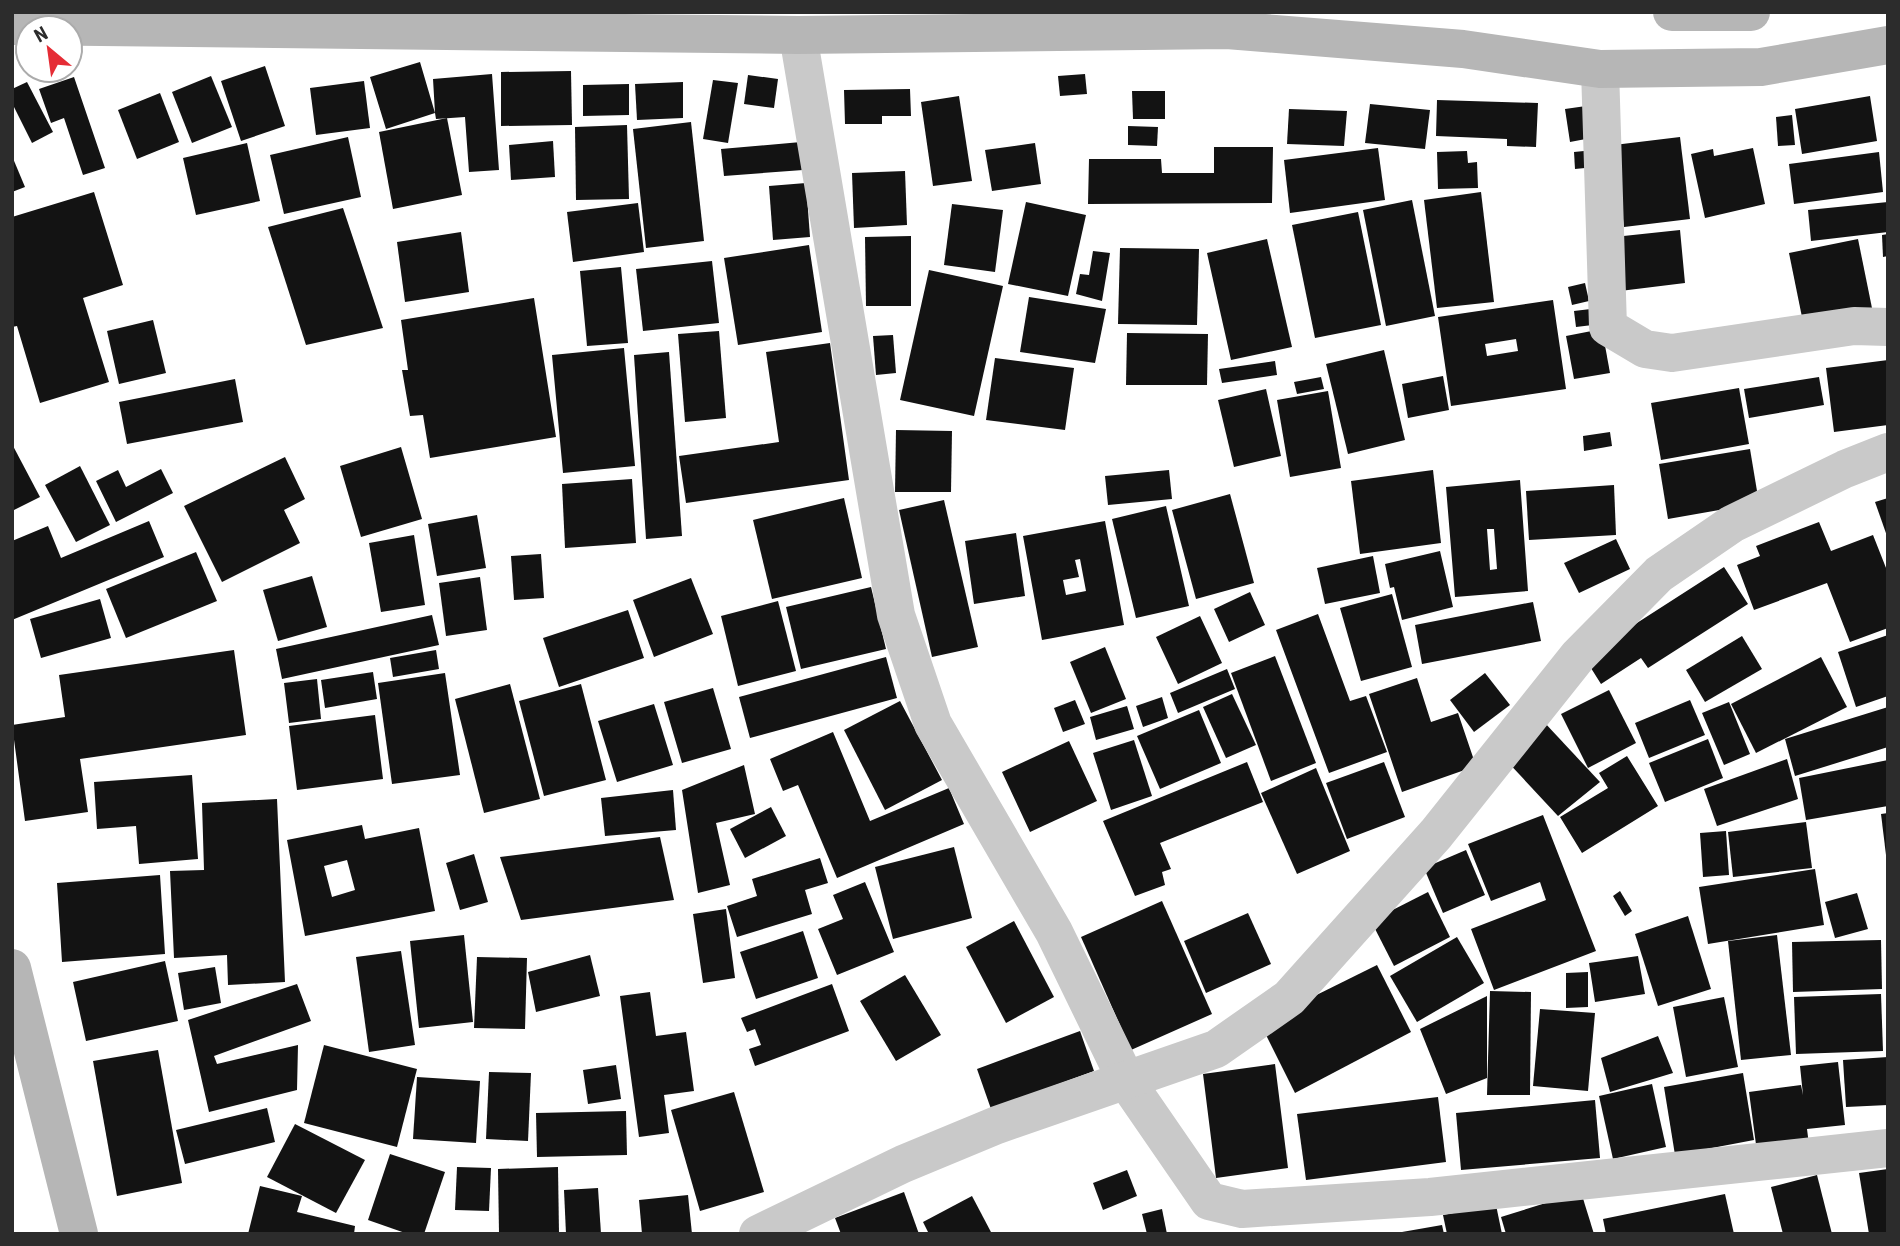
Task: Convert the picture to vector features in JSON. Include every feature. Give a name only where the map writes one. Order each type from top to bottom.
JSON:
[{"type":"main road","points":[[1672,12],[1751,12]]},
{"type":"main road","points":[[12,26],[799,35],[1227,30],[1463,49],[1600,69],[1761,66],[1888,45]]},
{"type":"main road","points":[[12,968],[79,1234]]},
{"type":"street","points":[[799,35],[895,615],[912,667],[933,724],[1054,932],[1127,1082],[1209,1201],[1242,1209],[1430,1197],[1888,1148]]},
{"type":"street","points":[[1600,69],[1608,327],[1646,349],[1672,352],[1854,326],[1888,327]]},
{"type":"street","points":[[758,1234],[903,1164],[997,1125],[1216,1049],[1289,998],[1436,834],[1578,656],[1659,574],[1732,524],[1845,468],[1888,452]]},
{"type":"building","points":[[420,62],[435,113],[386,129],[370,77]]},
{"type":"building","points":[[265,66],[285,126],[241,141],[221,81]]},
{"type":"building","points":[[571,71],[572,125],[501,126],[501,72]]},
{"type":"building","points":[[492,74],[499,170],[469,172],[465,117],[436,119],[433,79]]},
{"type":"building","points":[[1085,74],[1087,94],[1060,96],[1058,76]]},
{"type":"building","points":[[748,75],[778,79],[774,108],[744,104]]},
{"type":"building","points":[[211,76],[232,127],[192,143],[172,92]]},
{"type":"building","points":[[713,80],[738,83],[728,143],[703,139]]},
{"type":"building","points":[[364,81],[370,128],[316,135],[310,88]]},
{"type":"building","points":[[683,82],[683,118],[637,120],[635,84]]},
{"type":"building","points":[[28,84],[53,132],[32,143],[12,103],[12,89]]},
{"type":"building","points":[[54,84],[76,84],[105,168],[83,175],[64,118],[51,123],[39,89]]},
{"type":"building","points":[[629,84],[629,115],[583,116],[583,85]]},
{"type":"building","points":[[910,89],[911,116],[882,116],[882,124],[845,124],[844,90]]},
{"type":"building","points":[[1132,91],[1165,91],[1165,119],[1133,119]]},
{"type":"building","points":[[160,93],[179,142],[137,159],[118,110]]},
{"type":"building","points":[[959,96],[972,181],[933,186],[921,102]]},
{"type":"building","points":[[1870,96],[1877,141],[1802,154],[1795,109]]},
{"type":"building","points":[[1437,100],[1538,103],[1536,147],[1507,146],[1507,139],[1436,136]]},
{"type":"building","points":[[1370,104],[1430,110],[1425,149],[1365,143]]},
{"type":"building","points":[[1586,106],[1591,138],[1570,142],[1565,109]]},
{"type":"building","points":[[1289,109],[1347,111],[1344,146],[1287,144]]},
{"type":"building","points":[[1792,115],[1795,145],[1778,146],[1776,117]]},
{"type":"building","points":[[447,118],[462,195],[393,209],[379,132]]},
{"type":"building","points":[[691,122],[704,241],[646,248],[633,129]]},
{"type":"building","points":[[627,125],[629,199],[576,200],[575,127]]},
{"type":"building","points":[[1128,126],[1158,127],[1157,146],[1128,145]]},
{"type":"building","points":[[348,137],[361,197],[284,214],[270,155]]},
{"type":"building","points":[[1680,137],[1690,219],[1624,227],[1614,145]]},
{"type":"building","points":[[553,141],[555,177],[511,180],[509,145]]},
{"type":"building","points":[[801,142],[803,170],[724,176],[721,149]]},
{"type":"building","points":[[247,143],[260,201],[196,215],[183,158]]},
{"type":"building","points":[[1035,143],[1041,184],[992,191],[985,150]]},
{"type":"building","points":[[1214,147],[1273,147],[1272,203],[1088,204],[1089,159],[1161,159],[1162,173],[1214,173]]},
{"type":"building","points":[[1378,148],[1385,200],[1290,213],[1284,160]]},
{"type":"building","points":[[1753,148],[1765,204],[1705,218],[1691,154],[1713,149],[1714,156]]},
{"type":"building","points":[[1594,150],[1595,167],[1575,169],[1574,152]]},
{"type":"building","points":[[1467,151],[1468,163],[1477,162],[1478,188],[1438,189],[1437,152]]},
{"type":"building","points":[[1879,152],[1883,192],[1794,204],[1789,164]]},
{"type":"building","points":[[12,156],[25,187],[12,192]]},
{"type":"building","points":[[905,171],[907,225],[854,228],[852,173]]},
{"type":"building","points":[[806,183],[810,237],[773,240],[769,186]]},
{"type":"building","points":[[94,192],[123,285],[83,298],[109,382],[40,403],[17,326],[12,327],[12,217]]},
{"type":"building","points":[[1481,192],[1494,302],[1437,308],[1424,200]]},
{"type":"building","points":[[1412,200],[1435,316],[1386,326],[1363,210]]},
{"type":"building","points":[[1026,202],[1086,215],[1068,296],[1008,284]]},
{"type":"building","points":[[1888,202],[1888,232],[1811,241],[1808,210]]},
{"type":"building","points":[[638,203],[644,252],[573,262],[567,212]]},
{"type":"building","points":[[952,204],[1003,210],[995,272],[944,265]]},
{"type":"building","points":[[343,208],[383,328],[306,345],[268,227]]},
{"type":"building","points":[[1358,212],[1381,325],[1315,338],[1292,225]]},
{"type":"building","points":[[1680,230],[1685,283],[1620,291],[1614,237]]},
{"type":"building","points":[[461,232],[469,292],[405,302],[397,242]]},
{"type":"building","points":[[1888,234],[1888,256],[1883,257],[1882,235]]},
{"type":"building","points":[[911,236],[911,306],[866,306],[865,237]]},
{"type":"building","points":[[1267,239],[1292,347],[1231,360],[1207,253]]},
{"type":"building","points":[[1858,239],[1873,313],[1804,327],[1789,253]]},
{"type":"building","points":[[809,245],[822,332],[738,345],[724,258]]},
{"type":"building","points":[[1120,248],[1199,249],[1197,325],[1118,324]]},
{"type":"building","points":[[1093,251],[1110,253],[1102,301],[1076,294],[1080,274],[1089,275]]},
{"type":"building","points":[[712,261],[719,323],[643,331],[636,269]]},
{"type":"building","points":[[621,267],[628,343],[587,346],[580,271]]},
{"type":"building","points":[[929,270],[1003,286],[974,416],[900,400]]},
{"type":"building","points":[[1585,283],[1589,301],[1572,305],[1568,287]]},
{"type":"building","points":[[1029,297],[1106,309],[1095,363],[1020,352]]},
{"type":"building","points":[[534,298],[556,437],[430,458],[423,415],[410,416],[402,370],[408,370],[401,320]]},
{"type":"building","points":[[1553,300],[1566,389],[1451,406],[1438,317]],"holes":[[[1516,339],[1518,351],[1487,356],[1485,344]]]},
{"type":"building","points":[[1599,308],[1601,324],[1576,327],[1574,311]]},
{"type":"building","points":[[153,320],[166,373],[119,384],[107,331]]},
{"type":"building","points":[[1602,329],[1610,373],[1574,379],[1566,336]]},
{"type":"building","points":[[719,331],[726,418],[685,422],[678,334]]},
{"type":"building","points":[[1127,333],[1208,334],[1207,385],[1126,385]]},
{"type":"building","points":[[893,335],[896,373],[876,375],[873,336]]},
{"type":"building","points":[[830,343],[849,480],[686,503],[679,456],[779,442],[766,352]]},
{"type":"building","points":[[624,348],[635,466],[563,473],[552,355]]},
{"type":"building","points":[[1384,350],[1405,440],[1348,454],[1326,364]]},
{"type":"building","points":[[669,352],[682,536],[646,539],[634,355]]},
{"type":"building","points":[[995,358],[1074,368],[1065,430],[986,420]]},
{"type":"building","points":[[1888,360],[1888,425],[1834,432],[1826,368]]},
{"type":"building","points":[[1275,361],[1277,375],[1222,383],[1219,369]]},
{"type":"building","points":[[1443,376],[1449,410],[1408,418],[1402,384]]},
{"type":"building","points":[[1321,377],[1324,389],[1297,394],[1294,382]]},
{"type":"building","points":[[1819,377],[1824,405],[1749,418],[1744,389]]},
{"type":"building","points":[[235,379],[243,422],[127,444],[119,402]]},
{"type":"building","points":[[1739,388],[1749,444],[1661,460],[1651,403]]},
{"type":"building","points":[[1266,389],[1281,456],[1234,467],[1218,400]]},
{"type":"building","points":[[1328,391],[1341,468],[1290,477],[1277,400]]},
{"type":"building","points":[[896,430],[952,431],[951,492],[895,492]]},
{"type":"building","points":[[1610,432],[1612,446],[1584,451],[1583,436]]},
{"type":"building","points":[[12,444],[40,497],[12,511]]},
{"type":"building","points":[[401,447],[422,519],[361,537],[340,466]]},
{"type":"building","points":[[1750,449],[1759,503],[1668,519],[1659,464]]},
{"type":"building","points":[[285,457],[305,499],[284,510],[300,543],[222,582],[184,506]]},
{"type":"building","points":[[80,466],[110,525],[76,542],[45,485]]},
{"type":"building","points":[[161,469],[173,493],[116,522],[96,481],[118,470],[126,487]]},
{"type":"building","points":[[1169,470],[1172,499],[1108,505],[1105,476]]},
{"type":"building","points":[[1433,470],[1441,543],[1360,554],[1351,481]]},
{"type":"building","points":[[632,479],[636,543],[565,548],[562,484]]},
{"type":"building","points":[[1520,480],[1528,591],[1455,597],[1446,487]],"holes":[[[1487,529],[1494,529],[1497,569],[1490,570]]]},
{"type":"building","points":[[1614,485],[1616,535],[1529,540],[1526,491]]},
{"type":"building","points":[[1230,494],[1254,583],[1196,599],[1172,510]]},
{"type":"building","points":[[844,498],[862,578],[772,599],[753,520]]},
{"type":"building","points":[[1888,498],[1888,536],[1887,536],[1875,502]]},
{"type":"building","points":[[944,500],[978,647],[932,657],[899,510]]},
{"type":"building","points":[[1166,506],[1189,606],[1136,618],[1112,519]]},
{"type":"building","points":[[477,515],[486,568],[437,576],[428,524]]},
{"type":"building","points":[[149,521],[164,557],[12,620],[12,541],[48,526],[61,558]]},
{"type":"building","points":[[1105,521],[1124,625],[1042,640],[1023,536]],"holes":[[[1080,559],[1086,591],[1066,595],[1063,580],[1079,577],[1075,560]]]},
{"type":"building","points":[[1819,522],[1831,551],[1873,535],[1888,573],[1888,628],[1850,642],[1827,583],[1754,610],[1737,565],[1760,556],[1756,546]]},
{"type":"building","points":[[1016,533],[1025,596],[974,604],[965,541]]},
{"type":"building","points":[[414,535],[425,605],[381,612],[369,543]]},
{"type":"building","points":[[1616,539],[1630,569],[1579,593],[1564,563]]},
{"type":"building","points":[[1440,551],[1453,607],[1402,620],[1394,587],[1390,588],[1385,564]]},
{"type":"building","points":[[196,552],[217,601],[126,638],[106,589]]},
{"type":"building","points":[[541,554],[544,598],[514,600],[511,556]]},
{"type":"building","points":[[1373,556],[1380,593],[1325,604],[1317,568]]},
{"type":"building","points":[[1724,567],[1748,604],[1648,668],[1641,658],[1601,684],[1584,657]]},
{"type":"building","points":[[312,576],[327,627],[278,641],[263,590]]},
{"type":"building","points":[[480,577],[487,630],[446,636],[439,583]]},
{"type":"building","points":[[691,578],[713,634],[654,657],[633,600]]},
{"type":"building","points":[[871,587],[886,649],[801,669],[786,607]]},
{"type":"building","points":[[1250,592],[1265,625],[1229,642],[1214,609]]},
{"type":"building","points":[[1392,594],[1412,667],[1361,681],[1340,608]]},
{"type":"building","points":[[100,599],[111,638],[41,658],[30,619]]},
{"type":"building","points":[[778,601],[796,671],[738,686],[721,616]]},
{"type":"building","points":[[1533,602],[1541,641],[1422,664],[1415,625]]},
{"type":"building","points":[[628,610],[644,658],[559,687],[543,638]]},
{"type":"building","points":[[1318,614],[1350,701],[1366,696],[1387,752],[1329,773],[1276,630]]},
{"type":"building","points":[[432,615],[439,645],[282,679],[276,649]]},
{"type":"building","points":[[1200,616],[1222,663],[1178,684],[1156,637]]},
{"type":"building","points":[[1888,635],[1888,696],[1856,707],[1838,652]]},
{"type":"building","points":[[1742,636],[1762,669],[1705,702],[1686,670]]},
{"type":"building","points":[[1105,647],[1126,699],[1091,713],[1070,662]]},
{"type":"building","points":[[234,650],[246,735],[80,759],[88,812],[25,821],[12,725],[65,717],[59,675]]},
{"type":"building","points":[[436,650],[439,669],[393,677],[390,658]]},
{"type":"building","points":[[1275,656],[1316,763],[1271,781],[1231,673]]},
{"type":"building","points":[[886,657],[897,698],[750,738],[739,697]]},
{"type":"building","points":[[1821,657],[1847,707],[1756,753],[1731,704]]},
{"type":"building","points":[[1227,669],[1235,689],[1178,713],[1170,693]]},
{"type":"building","points":[[373,672],[377,699],[325,708],[321,680]]},
{"type":"building","points":[[445,673],[460,775],[392,784],[378,683]]},
{"type":"building","points":[[1485,673],[1510,705],[1474,732],[1450,700]]},
{"type":"building","points":[[1417,678],[1431,722],[1458,713],[1476,766],[1402,792],[1369,694]]},
{"type":"building","points":[[317,679],[321,719],[289,723],[284,683]]},
{"type":"building","points":[[510,684],[540,799],[484,813],[455,699]]},
{"type":"building","points":[[581,684],[606,780],[544,796],[519,701]]},
{"type":"building","points":[[713,688],[731,749],[682,763],[664,702]]},
{"type":"building","points":[[1609,690],[1636,743],[1588,768],[1561,714]]},
{"type":"building","points":[[1232,694],[1256,745],[1226,758],[1203,707]]},
{"type":"building","points":[[1162,697],[1168,718],[1143,727],[1136,706]]},
{"type":"building","points":[[1075,700],[1085,724],[1063,732],[1054,708]]},
{"type":"building","points":[[1690,700],[1705,735],[1649,758],[1635,723]]},
{"type":"building","points":[[900,701],[942,780],[885,810],[844,730]]},
{"type":"building","points":[[1729,702],[1750,754],[1724,765],[1702,713]]},
{"type":"building","points":[[654,704],[673,765],[617,782],[598,721]]},
{"type":"building","points":[[1127,706],[1134,729],[1096,740],[1090,717]]},
{"type":"building","points":[[1888,707],[1888,747],[1795,776],[1785,739]]},
{"type":"building","points":[[1199,710],[1221,763],[1160,789],[1137,736]]},
{"type":"building","points":[[375,715],[383,779],[297,790],[289,726]]},
{"type":"building","points":[[1544,722],[1600,782],[1558,816],[1505,759]]},
{"type":"building","points":[[833,732],[870,821],[949,788],[964,824],[837,878],[798,785],[783,791],[770,759]]},
{"type":"building","points":[[1708,739],[1723,778],[1665,802],[1649,763]]},
{"type":"building","points":[[1134,740],[1152,796],[1111,810],[1093,753]]},
{"type":"building","points":[[1069,741],[1097,801],[1030,832],[1002,772]]},
{"type":"building","points":[[1627,756],[1658,806],[1582,853],[1560,817],[1608,788],[1599,773]]},
{"type":"building","points":[[1787,759],[1798,799],[1717,826],[1704,789]]},
{"type":"building","points":[[1888,760],[1888,806],[1806,820],[1799,778]]},
{"type":"building","points":[[1247,762],[1263,802],[1160,843],[1171,869],[1162,872],[1165,885],[1135,896],[1103,821]]},
{"type":"building","points":[[1384,762],[1405,817],[1347,839],[1326,783]]},
{"type":"building","points":[[744,765],[755,814],[716,823],[730,885],[698,893],[682,790]]},
{"type":"building","points":[[1316,768],[1350,851],[1297,874],[1261,793]]},
{"type":"building","points":[[192,775],[198,859],[139,864],[136,826],[97,829],[94,782]]},
{"type":"building","points":[[673,790],[676,830],[605,836],[601,798]]},
{"type":"building","points":[[277,799],[285,982],[228,985],[227,955],[174,958],[170,871],[204,870],[202,803]]},
{"type":"building","points":[[771,807],[786,836],[745,858],[730,829]]},
{"type":"building","points":[[1888,813],[1888,855],[1886,855],[1881,814]]},
{"type":"building","points":[[1543,815],[1596,951],[1494,990],[1471,929],[1546,900],[1540,882],[1491,901],[1468,844]]},
{"type":"building","points":[[1806,822],[1812,868],[1733,877],[1728,832]]},
{"type":"building","points":[[362,825],[365,839],[419,828],[435,911],[305,936],[287,840]],"holes":[[[347,860],[355,890],[332,897],[324,866]]]},
{"type":"building","points":[[1726,831],[1729,875],[1703,877],[1700,833]]},
{"type":"building","points":[[660,837],[674,900],[521,920],[500,857]]},
{"type":"building","points":[[954,847],[972,918],[893,939],[875,867]]},
{"type":"building","points":[[1466,850],[1485,895],[1443,913],[1424,868]]},
{"type":"building","points":[[474,854],[488,902],[460,910],[446,863]]},
{"type":"building","points":[[820,858],[828,883],[805,890],[812,914],[737,937],[727,906],[757,896],[752,879]]},
{"type":"building","points":[[1815,869],[1824,925],[1708,944],[1699,887]]},
{"type":"building","points":[[160,875],[165,954],[62,962],[57,883]]},
{"type":"building","points":[[865,882],[894,952],[837,975],[818,929],[843,919],[833,895]]},
{"type":"building","points":[[1620,891],[1632,911],[1625,916],[1613,896]]},
{"type":"building","points":[[1428,892],[1450,937],[1394,966],[1371,921]]},
{"type":"building","points":[[1857,893],[1868,929],[1835,938],[1825,902]]},
{"type":"building","points":[[1162,901],[1212,1014],[1131,1050],[1081,937]]},
{"type":"building","points":[[726,909],[735,978],[703,983],[693,914]]},
{"type":"building","points":[[1248,913],[1271,964],[1206,993],[1184,941]]},
{"type":"building","points":[[1688,916],[1711,989],[1658,1006],[1635,934]]},
{"type":"building","points":[[1014,921],[1054,997],[1006,1023],[966,947]]},
{"type":"building","points":[[803,931],[818,978],[756,999],[740,952]]},
{"type":"building","points":[[464,935],[473,1022],[419,1028],[410,941]]},
{"type":"building","points":[[1777,935],[1791,1055],[1741,1060],[1728,941]]},
{"type":"building","points":[[1457,937],[1484,983],[1417,1022],[1390,976]]},
{"type":"building","points":[[1881,940],[1882,989],[1793,992],[1792,942]]},
{"type":"building","points":[[401,951],[415,1045],[369,1052],[356,957]]},
{"type":"building","points":[[590,955],[600,996],[536,1012],[528,972]]},
{"type":"building","points":[[1638,956],[1645,994],[1595,1002],[1589,963]]},
{"type":"building","points":[[477,957],[527,958],[525,1029],[474,1028]]},
{"type":"building","points":[[165,961],[178,1021],[86,1041],[73,982]]},
{"type":"building","points":[[1377,965],[1411,1032],[1295,1093],[1260,1023]]},
{"type":"building","points":[[215,967],[221,1003],[184,1010],[178,973]]},
{"type":"building","points":[[1588,972],[1588,1007],[1566,1008],[1566,973]]},
{"type":"building","points":[[905,975],[941,1035],[896,1061],[860,1001]]},
{"type":"building","points":[[297,984],[311,1021],[214,1056],[217,1064],[298,1045],[297,1090],[209,1112],[188,1020]]},
{"type":"building","points":[[832,984],[849,1031],[755,1066],[749,1049],[761,1045],[755,1029],[747,1032],[741,1018]]},
{"type":"building","points":[[1490,991],[1531,992],[1530,1095],[1487,1095]]},
{"type":"building","points":[[650,992],[656,1036],[686,1032],[694,1091],[664,1095],[669,1133],[639,1137],[620,996]]},
{"type":"building","points":[[1881,994],[1883,1051],[1796,1054],[1794,997]]},
{"type":"building","points":[[1487,996],[1487,1078],[1446,1094],[1420,1029]]},
{"type":"building","points":[[1724,997],[1738,1067],[1686,1077],[1673,1007]]},
{"type":"building","points":[[1540,1009],[1595,1013],[1588,1091],[1533,1086]]},
{"type":"building","points":[[1080,1031],[1094,1071],[991,1109],[977,1069]]},
{"type":"building","points":[[1658,1036],[1673,1073],[1610,1092],[1601,1058]]},
{"type":"building","points":[[324,1045],[417,1069],[397,1147],[304,1123]]},
{"type":"building","points":[[158,1050],[182,1183],[117,1196],[93,1061]]},
{"type":"building","points":[[1888,1057],[1888,1105],[1846,1107],[1843,1060]]},
{"type":"building","points":[[1838,1062],[1845,1125],[1807,1129],[1809,1145],[1757,1152],[1749,1092],[1801,1085],[1803,1095],[1800,1066]]},
{"type":"building","points":[[1275,1064],[1288,1168],[1216,1178],[1203,1074]]},
{"type":"building","points":[[616,1065],[621,1099],[588,1104],[583,1070]]},
{"type":"building","points":[[489,1072],[531,1073],[528,1141],[486,1139]]},
{"type":"building","points":[[1743,1073],[1754,1140],[1675,1155],[1664,1087]]},
{"type":"building","points":[[417,1077],[480,1081],[476,1143],[413,1139]]},
{"type":"building","points":[[1652,1084],[1666,1147],[1613,1159],[1599,1096]]},
{"type":"building","points":[[734,1092],[764,1192],[700,1211],[671,1110]]},
{"type":"building","points":[[1438,1097],[1446,1162],[1306,1180],[1297,1114]]},
{"type":"building","points":[[1595,1100],[1600,1158],[1461,1170],[1456,1113]]},
{"type":"building","points":[[267,1108],[275,1142],[185,1164],[176,1130]]},
{"type":"building","points":[[626,1111],[627,1155],[537,1157],[536,1113]]},
{"type":"building","points":[[295,1124],[365,1160],[336,1213],[267,1177]]},
{"type":"building","points":[[390,1154],[445,1172],[424,1234],[408,1234],[368,1220]]},
{"type":"building","points":[[457,1167],[491,1168],[489,1211],[455,1210]]},
{"type":"building","points":[[558,1167],[559,1234],[499,1234],[498,1169]]},
{"type":"building","points":[[1888,1169],[1888,1234],[1869,1234],[1859,1173]]},
{"type":"building","points":[[1127,1170],[1137,1196],[1103,1210],[1093,1183]]},
{"type":"building","points":[[1817,1175],[1832,1234],[1783,1234],[1771,1187]]},
{"type":"building","points":[[260,1186],[302,1196],[297,1212],[355,1226],[354,1234],[248,1234]]},
{"type":"building","points":[[598,1188],[601,1234],[566,1234],[564,1190]]},
{"type":"building","points":[[904,1192],[919,1234],[841,1234],[835,1218]]},
{"type":"building","points":[[1581,1192],[1594,1234],[1506,1234],[1501,1217]]},
{"type":"building","points":[[1725,1194],[1734,1234],[1606,1234],[1603,1219]]},
{"type":"building","points":[[688,1195],[692,1234],[642,1234],[639,1200]]},
{"type":"building","points":[[972,1196],[992,1234],[929,1234],[923,1222]]},
{"type":"building","points":[[1496,1205],[1502,1234],[1447,1234],[1443,1215]]},
{"type":"building","points":[[1162,1209],[1167,1234],[1147,1234],[1142,1214]]},
{"type":"building","points":[[1442,1225],[1444,1234],[1402,1234],[1402,1232]]}]
